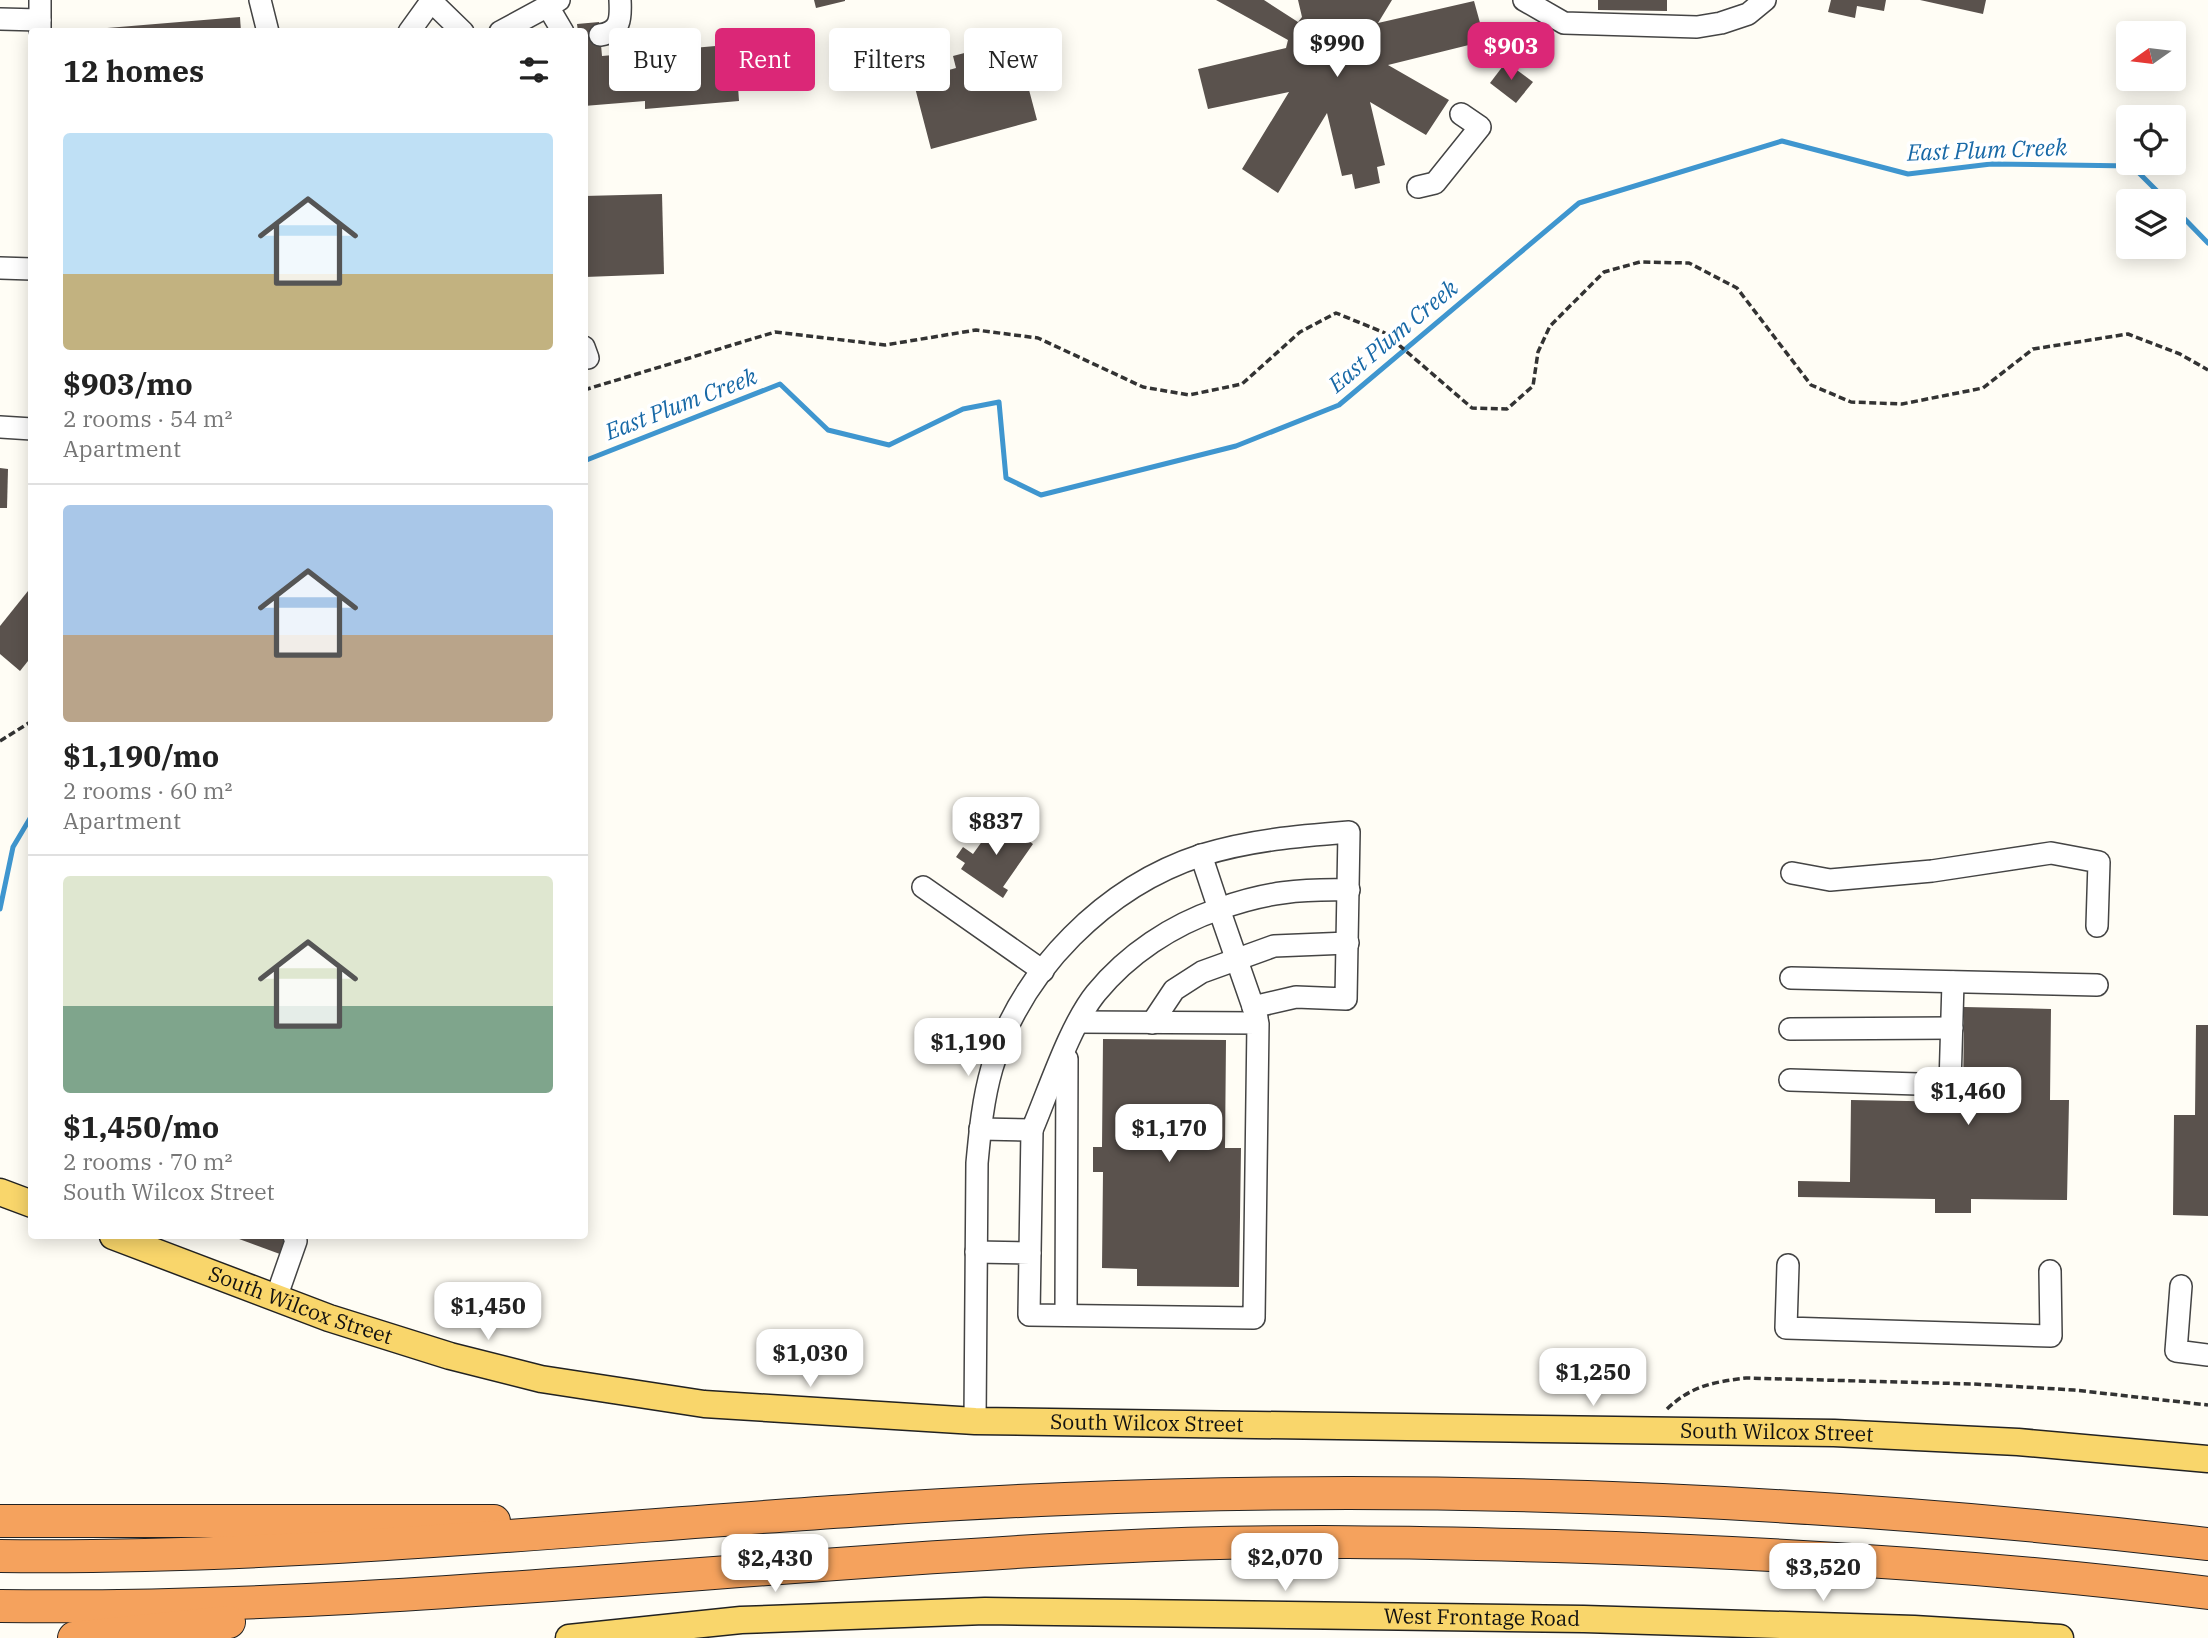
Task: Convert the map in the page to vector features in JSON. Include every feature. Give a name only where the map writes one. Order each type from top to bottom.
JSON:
[{"type":"highway","points":[[0,1556],[171,1555],[428,1544],[914,1506],[1054,1499],[1384,1492],[1840,1508],[2051,1526],[2208,1544]]},
{"type":"highway","points":[[0,1521],[733,1521]]},
{"type":"highway","points":[[0,1606],[215,1604],[377,1596],[838,1561],[1118,1546],[1365,1542],[1718,1551],[1890,1562],[2208,1593]]},
{"type":"highway","points":[[74,1638],[838,1561]]},
{"type":"main road","points":[[0,1192],[28,1202]]},
{"type":"main road","name":"South Wilcox Street","points":[[131,1239],[149,1242],[276,1298],[439,1353],[541,1379],[716,1405],[975,1421],[1834,1433],[2018,1442],[2208,1459]]},
{"type":"main road","name":"West Frontage Road","points":[[569,1638],[741,1620],[920,1611],[1586,1629],[1914,1629],[2060,1638]]},
{"type":"street","points":[[260,0],[267,28]]},
{"type":"street","points":[[412,28],[431,0],[459,28]]},
{"type":"street","points":[[600,35],[614,31],[619,24],[620,0]]},
{"type":"street","points":[[1524,0],[1564,23],[1697,27],[1748,14],[1765,0]]},
{"type":"street","points":[[507,28],[553,3],[562,28]]},
{"type":"street","points":[[0,19],[40,17]]},
{"type":"street","points":[[1418,187],[1434,183],[1480,127],[1461,114]]},
{"type":"street","points":[[0,268],[28,269]]},
{"type":"street","points":[[0,427],[28,429]]},
{"type":"street","points":[[975,1421],[980,1129],[992,1066],[1004,1037],[1043,971],[1070,939],[1124,892],[1201,855],[1269,839],[1349,832],[1346,999],[1296,997],[1256,1015],[1152,1023],[1079,1022]]},
{"type":"street","points":[[1792,873],[1830,880],[1932,871],[2052,853],[2099,862],[2097,926]]},
{"type":"street","points":[[1201,855],[1219,909],[1256,1015],[1254,1318],[1029,1315],[1032,1130],[1079,1022],[1096,993],[1137,953],[1182,922],[1219,909],[1257,896],[1298,889],[1349,890]]},
{"type":"street","points":[[923,887],[1043,971]]},
{"type":"street","points":[[1152,1023],[1174,990],[1202,972],[1274,946],[1348,943]]},
{"type":"street","points":[[1791,978],[2096,985]]},
{"type":"street","points":[[1790,1080],[1950,1085],[1953,982]]},
{"type":"street","points":[[1790,1029],[1952,1028]]},
{"type":"street","points":[[1066,1315],[1067,1050]]},
{"type":"street","points":[[980,1129],[1032,1130]]},
{"type":"street","points":[[276,1298],[295,1239]]},
{"type":"street","points":[[976,1252],[1030,1253]]},
{"type":"street","points":[[1788,1265],[1786,1328],[2051,1336],[2050,1271]]},
{"type":"street","points":[[2181,1286],[2176,1351],[2208,1355]]},
{"type":"path","points":[[588,389],[775,332],[884,345],[976,330],[1038,338],[1143,387],[1189,395],[1242,384],[1300,332],[1336,313],[1385,333],[1472,408],[1507,409],[1533,386],[1538,352],[1550,326],[1604,272],[1640,261],[1689,263],[1737,288],[1811,385],[1851,402],[1902,404],[1983,387],[2033,349],[2128,334],[2180,354],[2208,370]]},
{"type":"path","points":[[0,741],[28,724]]},
{"type":"path","points":[[1666,1409],[1700,1385],[1746,1378],[2011,1386],[2208,1405]]},
{"type":"building","points":[[814,0],[845,0],[845,1],[816,8]]},
{"type":"building","points":[[1216,0],[1264,0],[1298,22],[1302,17],[1298,0],[1392,0],[1378,23],[1474,1],[1485,41],[1388,65],[1449,100],[1426,135],[1370,102],[1385,165],[1377,167],[1380,183],[1355,189],[1352,174],[1342,176],[1327,113],[1278,193],[1242,169],[1289,92],[1208,109],[1198,69],[1286,48],[1288,40]]},
{"type":"building","points":[[1598,0],[1667,0],[1667,11],[1598,10]]},
{"type":"building","points":[[1831,0],[1886,0],[1884,11],[1857,6],[1855,18],[1828,12]]},
{"type":"building","points":[[1920,0],[1986,0],[1983,14]]},
{"type":"building","points":[[240,17],[241,28],[107,28]]},
{"type":"building","points":[[599,22],[602,56],[609,55],[609,91],[701,91],[701,47],[715,46],[715,91],[738,91],[739,101],[645,109],[645,101],[588,106],[588,28],[578,28],[577,24]]},
{"type":"building","points":[[964,53],[964,91],[1029,91],[1037,120],[931,149],[916,91],[950,91],[950,70],[956,68],[953,56]]},
{"type":"building","points":[[1506,62],[1533,82],[1516,103],[1490,83]]},
{"type":"building","points":[[662,194],[664,274],[588,277],[588,196]]},
{"type":"building","points":[[0,468],[8,469],[7,508],[0,508]]},
{"type":"building","points":[[28,591],[28,661],[20,671],[0,654],[0,626]]},
{"type":"building","points":[[998,819],[1033,844],[1003,887],[1008,890],[1003,898],[961,869],[965,863],[956,857],[963,847],[973,854]]},
{"type":"building","points":[[1964,1007],[2051,1009],[2050,1100],[2069,1100],[2067,1200],[1971,1199],[1971,1213],[1935,1213],[1935,1199],[1798,1197],[1798,1181],[1850,1182],[1851,1100],[1963,1102]]},
{"type":"building","points":[[2196,1025],[2208,1025],[2208,1216],[2173,1215],[2174,1115],[2195,1115]]},
{"type":"building","points":[[1103,1039],[1226,1040],[1225,1148],[1241,1148],[1239,1287],[1137,1286],[1137,1269],[1102,1268],[1103,1172],[1093,1172],[1093,1147],[1102,1147]]},
{"type":"building","points":[[239,1239],[285,1239],[288,1257]]},
{"type":"waterway","name":"East Plum Creek","points":[[588,459],[780,384],[828,430],[889,445],[963,409],[999,402],[1006,478],[1041,495],[1236,446],[1339,405],[1579,203],[1782,141],[1908,174],[1991,164],[2132,166],[2155,189]]},
{"type":"waterway","name":"East Plum Creek","points":[[2186,220],[2208,243]]},
{"type":"waterway","name":"East Plum Creek","points":[[0,909],[13,847],[28,822]]}]
